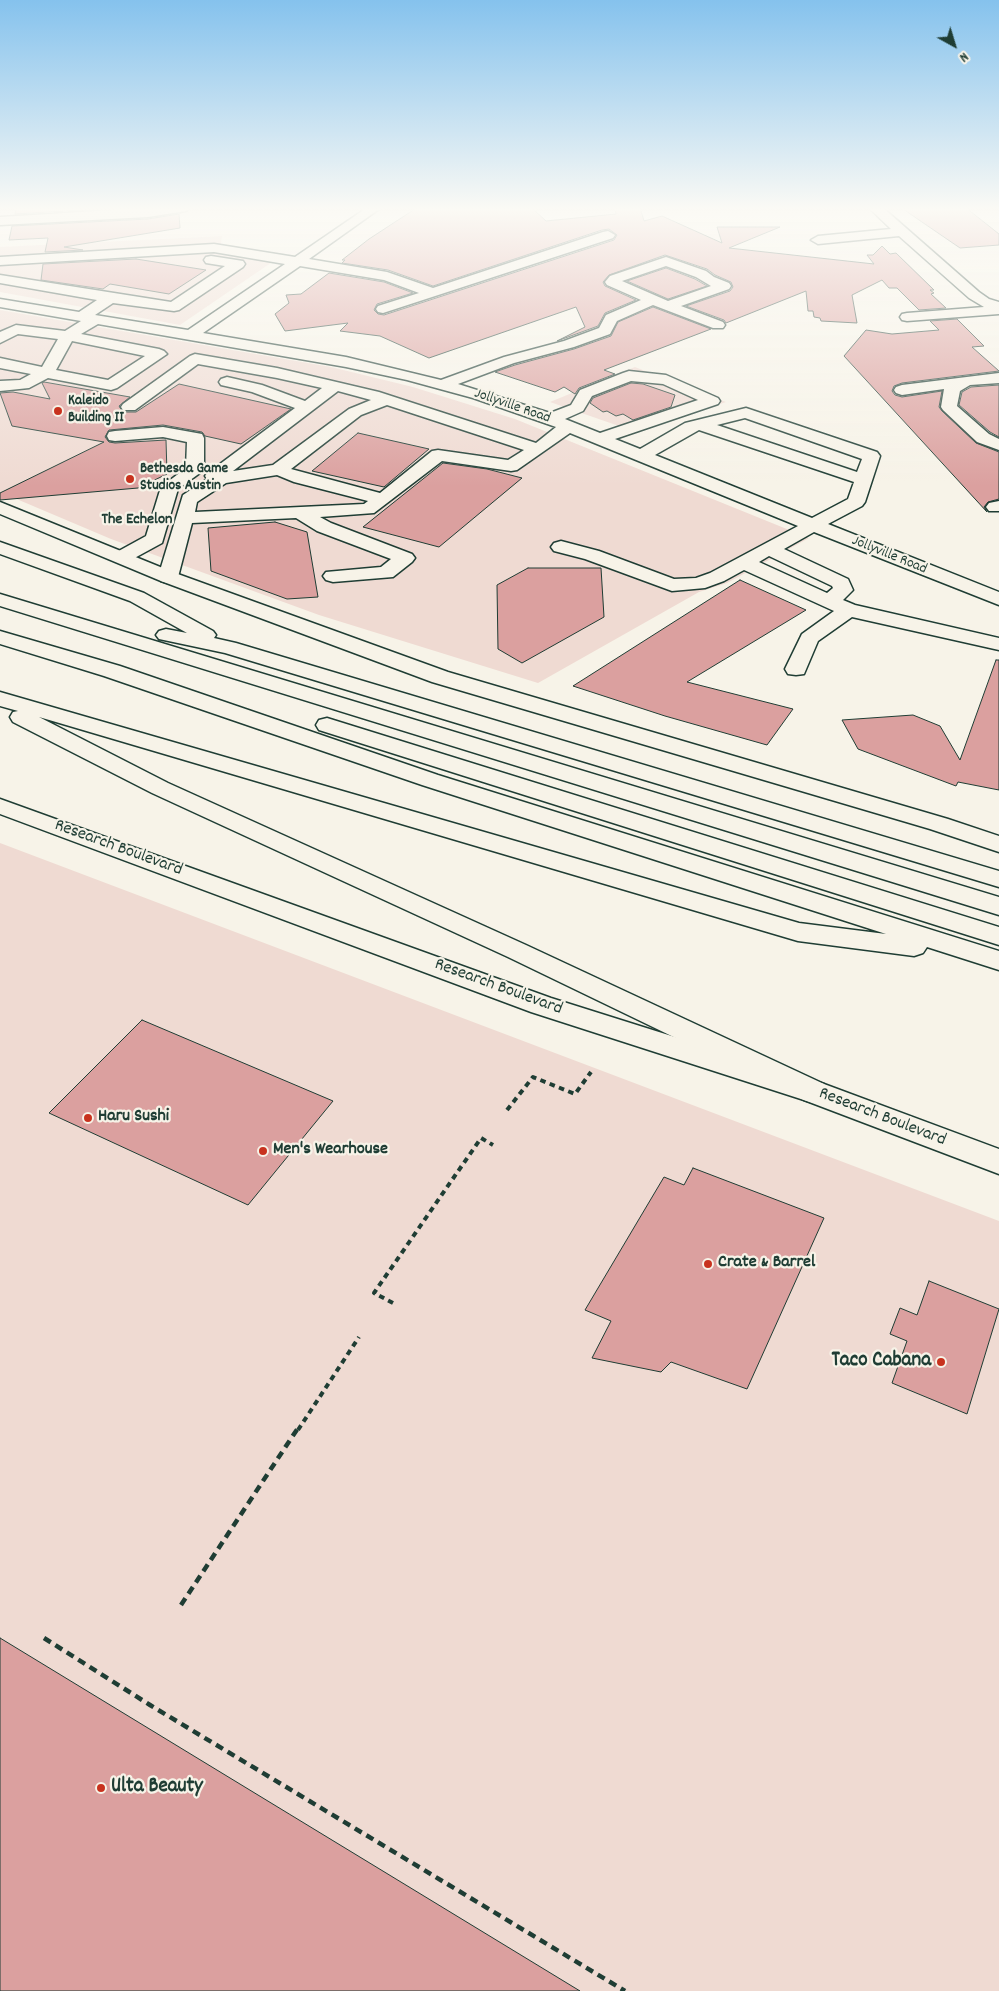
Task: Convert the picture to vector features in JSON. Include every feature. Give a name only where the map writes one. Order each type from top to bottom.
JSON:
[{"type":"main road","points":[[0,386],[23,385],[46,373],[67,336],[108,300]]},
{"type":"main road","points":[[124,300],[174,307],[185,300]]},
{"type":"main road","points":[[191,335],[242,300]]},
{"type":"main road","points":[[383,309],[411,300]]},
{"type":"main road","points":[[441,385],[510,360],[569,344],[605,331],[611,318],[654,300],[718,324]]},
{"type":"main road","points":[[668,306],[685,300]]},
{"type":"main road","points":[[981,300],[999,308]]},
{"type":"main road","name":"Jollyville Road","points":[[3,307],[89,318],[346,362],[441,385],[550,419],[999,599]]},
{"type":"main road","points":[[907,317],[999,308]]},
{"type":"main road","points":[[0,338],[16,328],[159,354],[111,385],[0,363]]},
{"type":"main road","points":[[129,407],[195,360],[277,373],[387,399],[538,449]]},
{"type":"main road","points":[[176,373],[194,376]]},
{"type":"main road","points":[[550,419],[578,408],[586,393],[629,376],[666,380],[712,401],[599,439]]},
{"type":"main road","points":[[902,390],[999,378]]},
{"type":"main road","points":[[212,380],[256,388],[306,407]]},
{"type":"main road","points":[[966,381],[952,389],[949,406],[982,438],[999,445]]},
{"type":"main road","points":[[222,478],[226,468],[335,386]]},
{"type":"main road","points":[[278,470],[355,412],[387,399]]},
{"type":"main road","points":[[561,547],[592,555],[672,585],[698,584],[717,577],[744,563],[856,502],[871,456],[746,413],[691,427],[641,456]]},
{"type":"main road","points":[[700,425],[864,480]]},
{"type":"main road","points":[[184,518],[368,509],[438,455],[511,466],[538,449],[568,426]]},
{"type":"main road","points":[[115,436],[164,432],[196,438],[195,470]]},
{"type":"main road","points":[[195,470],[222,478]]},
{"type":"main road","points":[[122,557],[155,539],[170,487],[195,470]]},
{"type":"main road","points":[[168,578],[189,499],[222,478],[278,470],[300,478],[383,499]]},
{"type":"main road","points":[[0,507],[168,578],[440,678],[939,824],[999,844]]},
{"type":"main road","points":[[301,513],[324,527],[404,558],[386,573],[333,576]]},
{"type":"main road","points":[[0,548],[137,597],[229,647]]},
{"type":"main road","points":[[769,549],[841,583],[843,590],[829,601]]},
{"type":"main road","points":[[744,563],[849,610],[999,644]]},
{"type":"main road","points":[[0,583],[140,630],[229,647],[999,879]]},
{"type":"main road","points":[[0,600],[999,906]]},
{"type":"main road","points":[[796,669],[809,638],[849,610]]},
{"type":"main road","points":[[0,619],[478,774],[994,951]]},
{"type":"main road","points":[[0,636],[112,671],[430,780],[994,951]]},
{"type":"main road","points":[[0,698],[798,932],[994,951]]},
{"type":"main road","points":[[0,706],[160,788],[517,951],[814,1092]]},
{"type":"main road","name":"Research Boulevard","points":[[0,806],[541,1005],[814,1092],[999,1162]]},
{"type":"main road","points":[[939,824],[999,837]]},
{"type":"path","points":[[507,1110],[533,1076],[575,1094],[591,1072]]},
{"type":"path","points":[[393,1303],[374,1293],[481,1138],[493,1145]]},
{"type":"path","points":[[180,1605],[359,1337]]},
{"type":"path","points":[[44,1638],[150,1705],[625,1991]]},
{"type":"shaded area","points":[[43,300],[217,300],[180,325]]},
{"type":"shaded area","points":[[0,310],[331,367],[413,387],[515,419],[809,538],[727,583],[699,592],[538,683],[319,615],[111,539],[0,492]]},
{"type":"shaded area","points":[[635,367],[726,402],[636,432],[550,402]]},
{"type":"shaded area","points":[[0,843],[999,1221],[999,1991],[0,1991]]},
{"type":"building","points":[[288,300],[390,300],[377,304],[374,310],[378,314],[384,315],[430,300],[636,300],[605,313],[598,326],[557,341],[585,327],[576,307],[429,358],[380,336],[340,331],[348,323],[285,331],[275,314],[289,303]]},
{"type":"building","points":[[704,300],[784,300],[726,323],[724,320],[686,306]]},
{"type":"building","points":[[807,300],[853,300],[857,323],[821,321],[820,318],[814,317],[813,311],[808,311]]},
{"type":"building","points":[[909,300],[937,300],[946,308],[919,310]]},
{"type":"building","points":[[653,307],[711,329],[604,370],[615,374],[579,388],[575,394],[564,387],[555,392],[495,372],[611,336],[618,322]]},
{"type":"building","points":[[957,319],[984,346],[972,347],[999,371],[902,383],[894,386],[892,391],[895,395],[902,397],[942,391],[939,407],[942,411],[976,443],[999,452],[999,499],[988,502],[984,507],[987,512],[844,356],[866,330],[892,334],[939,330],[930,321]]},
{"type":"building","points":[[42,383],[130,397],[119,406],[123,412],[136,412],[179,384],[291,409],[241,444],[205,436],[202,432],[163,425],[109,430],[105,437],[109,442],[166,440],[167,474],[138,488],[0,500],[0,493],[104,442],[12,426],[0,393],[13,392],[50,399]]},
{"type":"building","points":[[631,383],[643,384],[675,395],[671,407],[633,420],[623,414],[616,416],[607,411],[603,412],[590,403],[593,398]]},
{"type":"building","points":[[999,385],[999,437],[990,432],[959,405],[962,392],[971,387]]},
{"type":"building","points":[[358,433],[429,449],[384,487],[312,471]]},
{"type":"building","points":[[443,463],[487,469],[522,478],[439,547],[363,527]]},
{"type":"building","points":[[275,522],[307,532],[318,597],[287,599],[211,571],[208,528]]},
{"type":"building","points":[[528,568],[601,568],[604,617],[522,663],[498,649],[497,585]]},
{"type":"building","points":[[740,580],[806,610],[687,682],[793,709],[767,745],[665,716],[573,686]]},
{"type":"building","points":[[996,660],[999,660],[999,790],[958,782],[956,786],[858,749],[842,720],[913,715],[940,726],[960,760]]},
{"type":"building","points":[[142,1020],[333,1101],[248,1205],[49,1113]]},
{"type":"building","name":"Crate & Barrel","points":[[693,1168],[824,1218],[747,1389],[671,1362],[661,1372],[592,1358],[611,1321],[585,1310],[664,1177],[684,1185]]},
{"type":"building","name":"Taco Cabana","points":[[929,1281],[999,1309],[967,1414],[892,1383],[907,1341],[890,1334],[900,1308],[917,1315]]},
{"type":"building","points":[[0,1638],[580,1991],[0,1991]]},
{"type":"place","name":"Kaleido Building II","points":[[58,411]]},
{"type":"place","name":"Bethesda Game Studios Austin","points":[[130,479]]},
{"type":"place","name":"Haru Sushi","points":[[88,1118]]},
{"type":"place","name":"Men's Wearhouse","points":[[263,1151]]},
{"type":"place","name":"Crate & Barrel","points":[[708,1264]]},
{"type":"place","name":"Taco Cabana","points":[[941,1362]]},
{"type":"place","name":"Ulta Beauty","points":[[101,1788]]},
{"type":"district","name":"The Echelon","points":[[137,521]]}]
